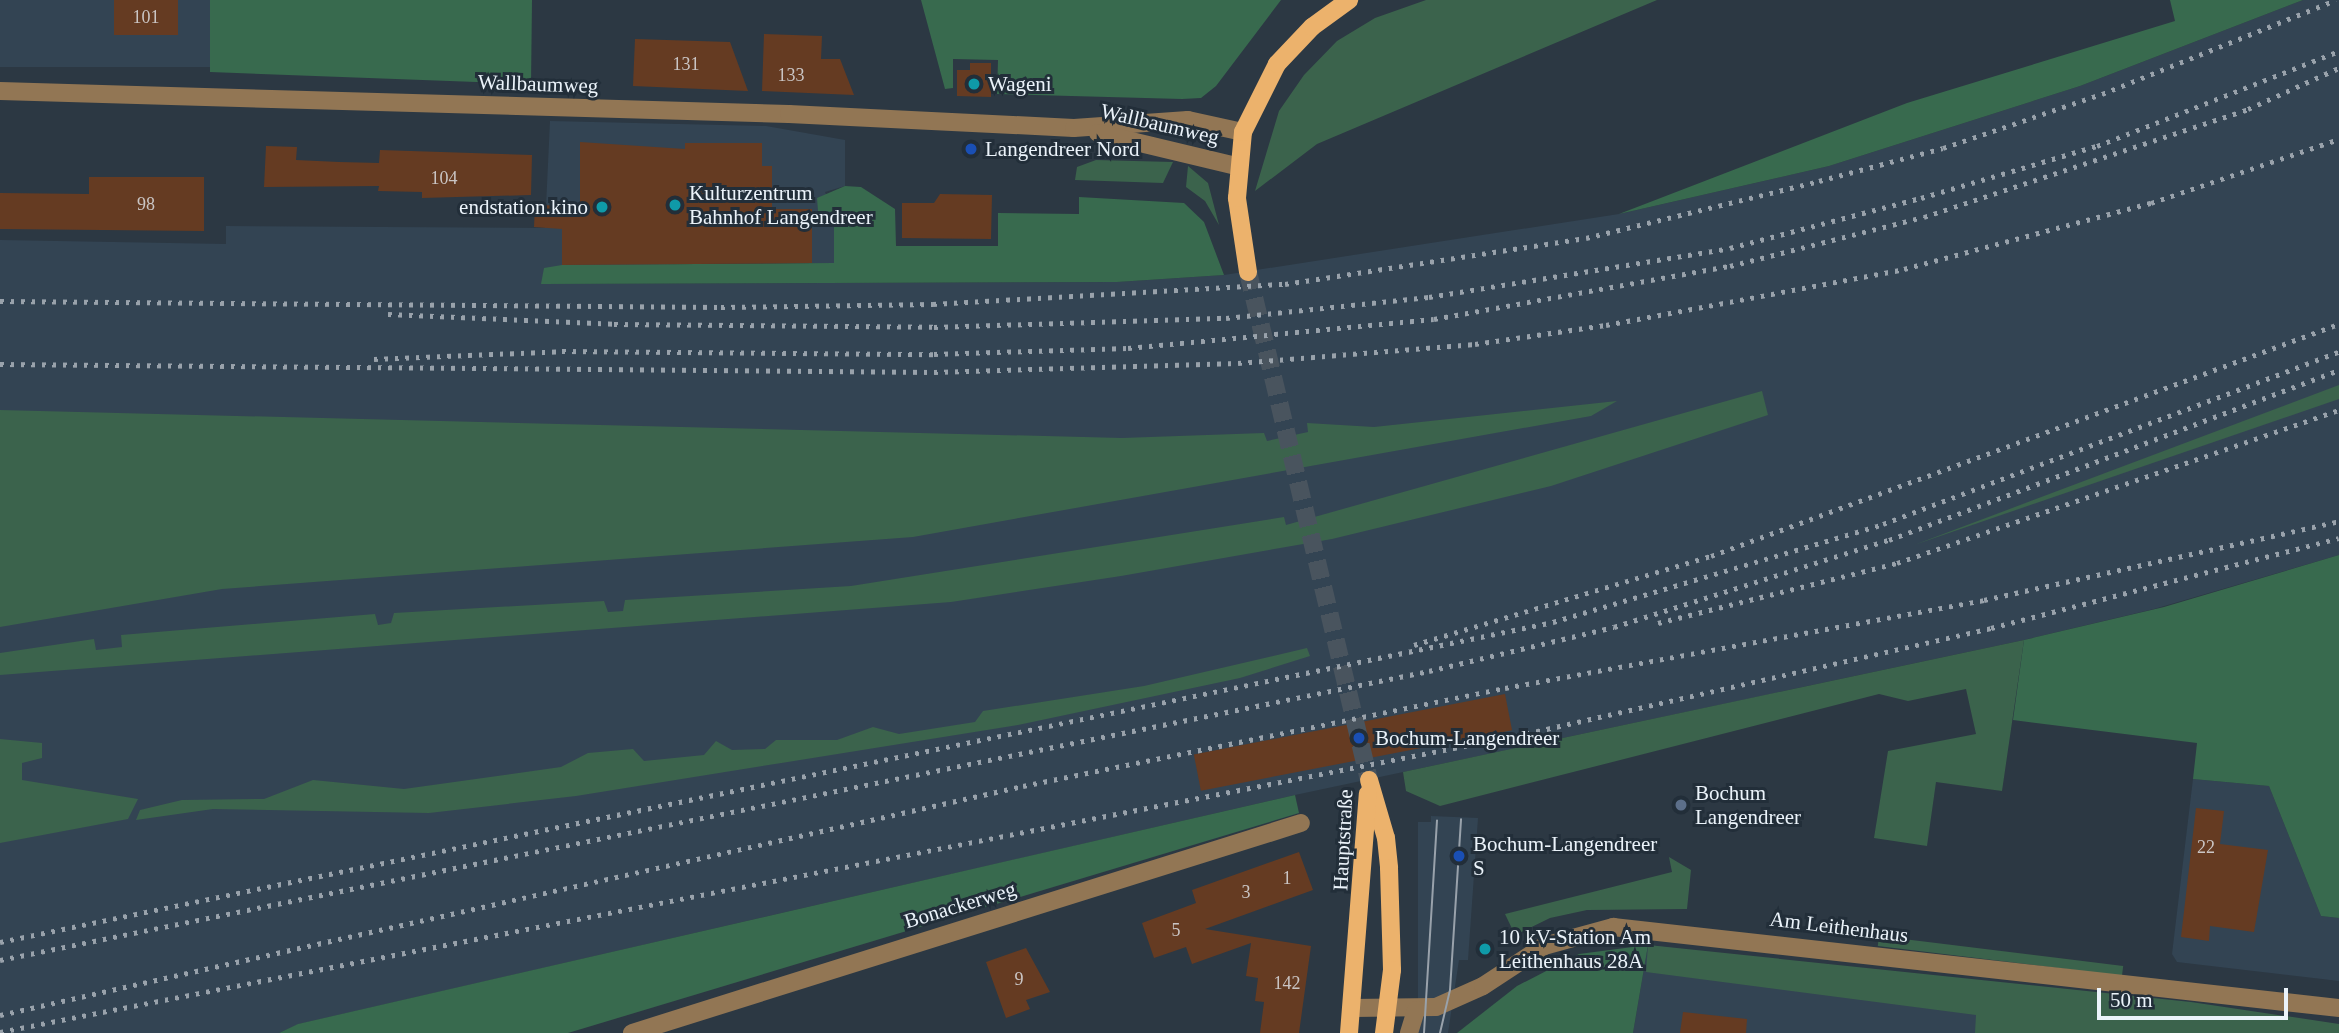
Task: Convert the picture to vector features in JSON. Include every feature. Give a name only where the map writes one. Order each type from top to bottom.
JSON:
[{"type":"main road","points":[[1248,272],[1237,166],[1243,132],[1277,64],[1312,27],[1349,0]]},
{"type":"main road","name":"Hauptstraße","points":[[1349,1033],[1369,780],[1387,838],[1392,970],[1384,1033]]},
{"type":"street","name":"Wallbaumweg","points":[[0,91],[789,114],[1073,128],[1188,120],[1243,132]]},
{"type":"street","name":"Wallbaumweg","points":[[1073,128],[1237,166]]},
{"type":"street","name":"Bonackerweg","points":[[632,1033],[1301,822]]},
{"type":"street","name":"Am Leithenhaus","points":[[1352,1008],[1416,1010],[1483,986],[1544,946],[1613,927],[2339,1008]]},
{"type":"street","points":[[1409,1033],[1416,1010]]},
{"type":"shaded area","points":[[0,0],[210,0],[210,67],[0,67]]},
{"type":"shaded area","points":[[2303,0],[2339,0],[2339,555],[2154,609],[2024,640],[1295,795],[299,1024],[279,1033],[0,1033],[0,240],[226,244],[226,226],[545,228],[550,121],[766,126],[845,140],[845,186],[825,192],[834,212],[834,263],[681,263],[541,284],[1117,282],[1224,275],[1619,214],[1829,166],[2080,86]]},
{"type":"shaded area","points":[[2193,779],[2269,786],[2321,916],[2339,918],[2339,981],[2177,962],[2172,954]]},
{"type":"shaded area","points":[[1431,816],[1478,818],[1468,960],[1459,960],[1448,1033],[1418,1033],[1418,822],[1431,822]]},
{"type":"shaded area","points":[[1648,945],[2339,1026],[2339,1033],[1633,1033]]},
{"type":"green space","points":[[210,0],[532,0],[531,84],[210,72]]},
{"type":"green space","points":[[921,0],[1281,0],[1216,86],[1201,98],[1182,99],[997,94],[998,60],[953,59],[953,88],[945,89]]},
{"type":"green space","points":[[1426,0],[1657,0],[1317,144],[1255,191],[1279,111],[1304,75],[1337,41],[1375,18]]},
{"type":"green space","points":[[2170,0],[2303,0],[2080,86],[1829,166],[1619,214],[1907,103],[2175,21]]},
{"type":"green space","points":[[1096,160],[1173,162],[1163,183],[1075,180],[1077,167]]},
{"type":"green space","points":[[1188,166],[1208,183],[1219,225],[1205,201],[1186,187]]},
{"type":"green space","points":[[845,186],[861,187],[895,209],[896,246],[998,246],[998,213],[1079,214],[1079,197],[1184,203],[1204,222],[1224,275],[1117,282],[541,284],[544,268],[562,265],[834,263],[834,212],[818,211],[817,198]]},
{"type":"green space","points":[[2339,385],[2339,399],[1914,545]]},
{"type":"green space","points":[[1762,391],[1768,415],[1551,486],[1332,539],[1121,576],[951,602],[0,675],[0,653],[94,639],[96,650],[122,647],[121,635],[375,614],[378,625],[391,623],[394,613],[604,601],[608,612],[623,611],[625,600],[851,586],[1284,517],[1286,525]]},
{"type":"green space","points":[[1617,401],[1591,416],[913,537],[222,589],[0,627],[0,410],[1122,438],[1264,433],[1267,441],[1308,432],[1307,423],[1374,427]]},
{"type":"green space","points":[[2339,555],[2339,918],[2321,916],[2269,786],[2193,779],[2197,743],[2013,720],[2024,640],[2164,607]]},
{"type":"green space","points":[[2024,640],[2002,791],[1936,782],[1927,846],[1874,838],[1888,751],[1976,734],[1966,689],[1908,701],[1879,694],[1440,806],[1406,791],[1403,772]]},
{"type":"green space","points":[[1307,648],[1310,656],[1240,678],[1018,725],[576,796],[429,813],[213,809],[136,820],[140,810],[182,800],[264,799],[313,780],[404,789],[561,767],[588,753],[633,749],[644,761],[704,755],[716,741],[732,750],[765,749],[776,740],[837,740],[873,727],[899,734],[975,722],[983,711],[1144,686]]},
{"type":"green space","points":[[0,739],[42,743],[42,758],[22,763],[22,780],[138,799],[128,819],[0,843]]},
{"type":"green space","points":[[1295,795],[1299,813],[568,1033],[279,1033],[298,1024]]},
{"type":"green space","points":[[1669,857],[1691,870],[1687,909],[1587,910],[1550,918],[1515,935],[1505,914],[1672,872]]},
{"type":"green space","points":[[1879,936],[2123,966],[2122,976],[1878,946]]},
{"type":"green space","points":[[1648,945],[2191,1002],[2339,1024],[2339,1033],[1975,1033],[1976,1015],[1646,972]]},
{"type":"green space","points":[[1648,945],[1633,1033],[1457,1033],[1517,986],[1579,954]]},
{"type":"building","points":[[114,0],[178,0],[178,35],[114,35]]},
{"type":"building","points":[[764,34],[822,36],[821,59],[840,59],[854,95],[762,91]]},
{"type":"building","points":[[635,39],[730,42],[748,91],[633,86]]},
{"type":"building","name":"Wageni","points":[[970,63],[991,63],[991,97],[957,96],[957,70],[970,70]]},
{"type":"building","name":"Kulturzentrum Bahnhof Langendreer","points":[[580,142],[685,149],[685,143],[762,143],[762,166],[772,166],[772,209],[812,209],[812,263],[562,265],[562,229],[534,227],[535,205],[580,206]]},
{"type":"building","points":[[266,146],[297,147],[296,160],[339,162],[379,163],[380,150],[532,155],[531,195],[422,198],[422,192],[378,191],[379,186],[264,187]]},
{"type":"building","points":[[89,177],[204,177],[204,231],[0,229],[0,193],[89,194]]},
{"type":"building","points":[[940,194],[992,195],[991,239],[902,238],[902,203],[934,203]]},
{"type":"building","points":[[1505,694],[1512,730],[1201,791],[1194,754]]},
{"type":"building","points":[[2196,808],[2224,811],[2220,844],[2268,850],[2254,932],[2210,926],[2209,941],[2181,937]]},
{"type":"building","points":[[1299,852],[1313,890],[1205,929],[1311,946],[1299,1033],[1260,1033],[1264,1002],[1255,1001],[1258,978],[1246,976],[1251,943],[1192,964],[1186,947],[1154,958],[1142,923],[1196,903],[1192,890]]},
{"type":"building","points":[[1026,948],[1050,992],[1026,1000],[1030,1009],[1006,1018],[986,962]]},
{"type":"building","points":[[1683,1012],[1747,1019],[1746,1033],[1680,1033]]},
{"type":"tunnel","points":[[1248,272],[1369,780]]},
{"type":"tram line","points":[[1440,1033],[1450,990],[1461,819]]},
{"type":"tram line","points":[[1424,1033],[1437,820]]},
{"type":"railway","points":[[0,301],[721,307],[933,304],[1285,284],[1586,238],[1943,148],[2102,94],[2336,0]]},
{"type":"railway","points":[[388,314],[614,324],[934,327],[1226,318],[1429,297],[1730,248],[1921,198],[2097,146],[2339,51]]},
{"type":"railway","points":[[374,359],[562,351],[934,354],[1128,348],[1434,319],[1730,266],[1924,217],[2248,109],[2339,68]]},
{"type":"railway","points":[[0,364],[934,372],[1238,363],[1475,344],[1606,325],[1904,269],[2151,203],[2339,139]]},
{"type":"railway","points":[[1414,645],[1711,556],[2339,324]]},
{"type":"railway","points":[[0,942],[1553,622],[1883,524],[2339,352]]},
{"type":"railway","points":[[0,960],[1429,671],[1614,627],[1889,540],[2339,370]]},
{"type":"railway","points":[[1658,623],[1897,563],[2339,410]]},
{"type":"railway","points":[[0,1015],[1023,786],[1505,688],[1984,600],[2339,521]]},
{"type":"railway","points":[[0,1032],[1516,736],[1991,628],[2339,538]]},
{"type":"place","name":"Wageni","points":[[974,84]]},
{"type":"place","name":"Langendreer Nord","points":[[971,149]]},
{"type":"place","name":"Kulturzentrum Bahnhof Langendreer","points":[[675,205]]},
{"type":"place","name":"endstation.kino","points":[[602,207]]},
{"type":"place","name":"Bochum-Langendreer","points":[[1359,738]]},
{"type":"place","name":"Bochum Langendreer","points":[[1681,805]]},
{"type":"place","name":"Bochum-Langendreer S","points":[[1459,856]]},
{"type":"place","name":"10 kV-Station Am Leithenhaus 28A","points":[[1485,949]]}]
